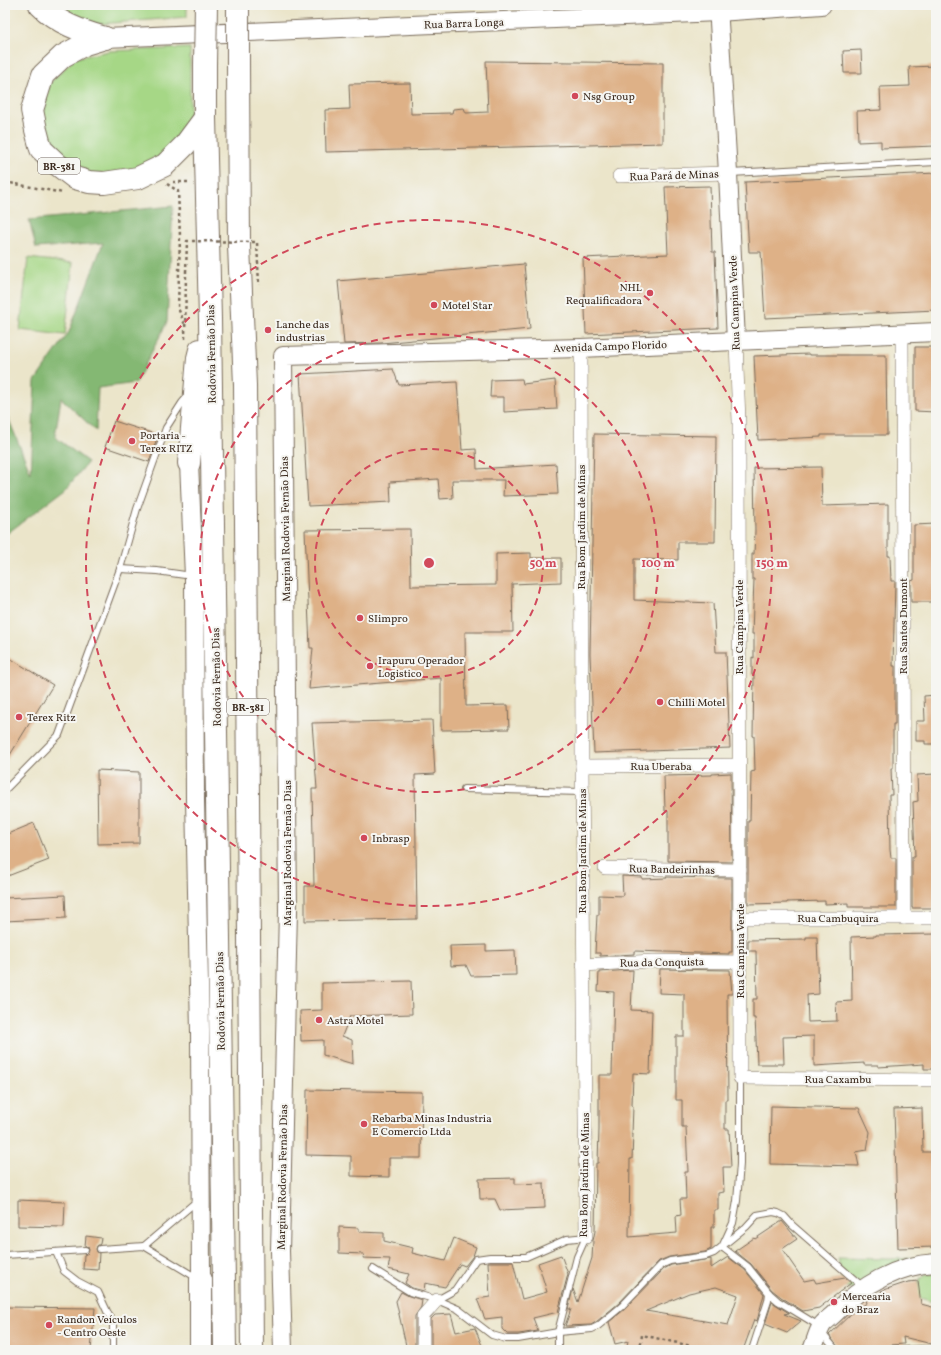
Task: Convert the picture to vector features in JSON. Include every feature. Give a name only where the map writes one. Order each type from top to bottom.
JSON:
[{"type":"highway","points":[[40,5],[58,20],[82,31],[105,38]]},
{"type":"highway","name":"Rodovia Fernão Dias","points":[[206,5],[205,118],[210,318],[225,1350]]},
{"type":"highway","name":"BR-381","points":[[238,5],[239,246],[245,385],[252,1350]]},
{"type":"highway","name":"BR-381","points":[[105,38],[85,44],[63,56],[43,75],[32,110],[41,149],[58,165],[75,178],[89,182],[104,183],[138,178],[165,165],[185,145],[205,118]]},
{"type":"highway","name":"BR-381","points":[[189,463],[198,358],[210,318]]},
{"type":"highway","points":[[201,1280],[201,1350]]},
{"type":"main road","name":"Rua Barra Longa","points":[[105,38],[822,5]]},
{"type":"main road","name":"Rua Campina Verde","points":[[718,9],[736,341]]},
{"type":"main road","name":"Avenida Campo Florido","points":[[283,356],[581,348],[936,332]]},
{"type":"main road","name":"Marginal Rodovia Fernão Dias","points":[[283,356],[288,911],[280,1251],[283,1350]]},
{"type":"main road","name":"Rodovia Fernão Dias","points":[[189,463],[194,576],[195,799],[200,1031],[201,1280]]},
{"type":"main road","points":[[812,1350],[820,1329],[846,1301],[864,1288],[893,1272],[919,1264],[936,1263]]},
{"type":"street","name":"Rua Pará de Minas","points":[[619,176],[728,173]]},
{"type":"street","name":"Rua Santos Dumont","points":[[902,334],[904,918]]},
{"type":"street","name":"Rua Campina Verde","points":[[736,341],[739,422],[740,1078]]},
{"type":"street","name":"Rua Bom Jardim de Minas","points":[[581,348],[582,792],[586,1237]]},
{"type":"street","name":"Rua Uberaba","points":[[582,766],[739,765]]},
{"type":"street","name":"Rua Bandeirinhas","points":[[605,868],[740,870]]},
{"type":"street","name":"Rua Cambuquira","points":[[740,918],[936,918]]},
{"type":"street","name":"Rua da Conquista","points":[[584,965],[653,961],[740,962]]},
{"type":"street","name":"Rua Caxambu","points":[[740,1078],[936,1080]]},
{"type":"street","points":[[423,1350],[423,1316],[437,1300]]},
{"type":"lane","points":[[728,173],[936,162]]},
{"type":"lane","points":[[5,790],[59,735],[120,569],[137,509],[166,428],[195,386]]},
{"type":"lane","points":[[120,569],[157,571],[194,576]]},
{"type":"lane","points":[[464,789],[582,792]]},
{"type":"lane","name":"Rua Campina Verde","points":[[722,1247],[733,1224],[737,1201],[740,1164],[740,1078]]},
{"type":"lane","points":[[144,1246],[200,1198]]},
{"type":"lane","points":[[374,1269],[410,1292],[437,1300],[458,1309],[492,1335],[506,1339],[518,1339],[558,1332],[592,1329],[598,1326],[622,1306],[661,1265],[670,1261],[706,1256],[714,1253],[746,1227],[757,1215],[773,1212],[784,1216],[792,1226],[864,1288]]},
{"type":"lane","points":[[437,1300],[455,1290],[476,1259],[490,1257],[526,1257],[567,1239],[586,1237]]},
{"type":"lane","name":"Rua Bom Jardim de Minas","points":[[558,1350],[558,1332],[577,1257],[586,1237]]},
{"type":"lane","points":[[100,1249],[144,1246],[201,1280]]},
{"type":"lane","points":[[722,1247],[748,1268],[769,1293],[778,1301],[820,1329],[836,1350]]},
{"type":"lane","points":[[5,1255],[85,1250]]},
{"type":"lane","points":[[56,1252],[64,1271],[77,1281],[98,1292],[113,1324],[113,1350]]},
{"type":"lane","points":[[752,1350],[768,1301],[769,1293]]},
{"type":"lane","points":[[904,1350],[921,1348],[935,1350]]},
{"type":"path","points":[[164,182],[178,191],[180,236],[178,308],[186,328],[187,241],[257,242],[258,285]]},
{"type":"path","points":[[640,1350],[642,1335],[709,1350]]},
{"type":"green space","points":[[56,5],[187,5],[187,17],[99,24],[68,17]]},
{"type":"green space","points":[[5,19],[9,168],[5,169]]},
{"type":"green space","points":[[190,48],[190,124],[168,153],[127,172],[88,175],[57,153],[42,116],[50,83],[75,58],[109,51]]},
{"type":"green space","points":[[173,206],[167,322],[136,383],[98,388],[96,431],[61,398],[55,437],[88,462],[66,489],[5,535],[5,410],[31,474],[35,381],[69,332],[103,243],[36,248],[29,220]]},
{"type":"green space","points":[[28,258],[73,263],[65,335],[20,330]]},
{"type":"green space","points":[[936,1257],[853,1289],[843,1286],[838,1258],[891,1259]]},
{"type":"green space","points":[[925,1274],[936,1274],[936,1303],[917,1297],[919,1281]]},
{"type":"building","points":[[861,50],[862,73],[844,73],[843,51]]},
{"type":"building","name":"Nsg Group","points":[[486,61],[663,63],[663,143],[326,152],[325,110],[350,109],[349,84],[410,83],[411,114],[452,113],[453,109],[464,108],[466,113],[488,112]]},
{"type":"building","points":[[936,66],[936,146],[881,148],[881,141],[858,142],[857,111],[881,110],[880,87],[910,86],[909,67]]},
{"type":"building","points":[[936,173],[936,310],[765,318],[761,252],[749,252],[745,182]]},
{"type":"building","name":"NHL Requalificadora","points":[[710,186],[712,252],[715,252],[718,328],[586,334],[583,258],[668,254],[665,187]]},
{"type":"building","name":"Motel Star","points":[[524,264],[530,329],[381,343],[344,344],[338,281]]},
{"type":"building","points":[[915,347],[936,347],[936,412],[915,411]]},
{"type":"building","points":[[809,354],[886,355],[887,435],[821,435],[821,437],[758,440],[754,356]]},
{"type":"building","points":[[393,369],[399,385],[457,382],[462,450],[476,449],[477,469],[556,464],[558,494],[503,496],[504,480],[452,480],[453,498],[440,499],[438,479],[390,482],[391,502],[308,506],[300,374]]},
{"type":"building","points":[[522,379],[523,384],[555,380],[557,409],[504,412],[504,397],[490,397],[491,380]]},
{"type":"building","name":"Portaria - Terex RITZ","points":[[114,421],[158,435],[149,462],[105,447]]},
{"type":"building","points":[[594,434],[716,436],[715,542],[678,542],[678,560],[634,559],[634,600],[713,603],[716,652],[726,652],[730,748],[594,753],[590,654]]},
{"type":"building","points":[[821,467],[822,506],[888,504],[888,556],[890,556],[891,581],[895,581],[893,666],[895,666],[895,724],[893,724],[893,768],[891,768],[892,795],[889,795],[890,850],[891,858],[896,858],[896,907],[848,907],[848,903],[825,904],[825,901],[748,904],[748,821],[750,821],[751,772],[755,771],[753,736],[754,675],[752,675],[752,657],[754,658],[754,634],[752,634],[754,579],[752,579],[752,554],[754,554],[755,531],[754,468]]},
{"type":"building","points":[[936,524],[936,602],[911,602],[911,581],[914,580],[914,525]]},
{"type":"building","name":"SIimpro","points":[[410,529],[411,586],[496,585],[496,554],[531,553],[531,558],[561,558],[561,582],[512,584],[513,632],[465,632],[466,706],[508,705],[509,729],[441,730],[441,678],[309,689],[313,648],[310,648],[305,530]]},
{"type":"building","name":"Terex Ritz","points":[[5,655],[53,685],[5,763]]},
{"type":"building","points":[[936,695],[936,744],[925,744],[925,741],[916,741],[916,721],[925,721],[924,696]]},
{"type":"building","name":"Inbrasp","points":[[432,720],[435,774],[415,775],[417,919],[305,921],[305,886],[314,886],[312,789],[317,789],[312,723]]},
{"type":"building","points":[[97,770],[139,772],[139,843],[98,844]]},
{"type":"building","points":[[731,773],[732,862],[668,861],[668,811],[665,811],[664,776]]},
{"type":"building","points":[[936,774],[936,908],[912,908],[912,857],[915,857],[913,802],[918,801],[917,775]]},
{"type":"building","points":[[34,823],[49,860],[5,877],[5,835]]},
{"type":"building","points":[[622,876],[642,877],[642,879],[667,878],[666,877],[732,878],[732,952],[729,952],[729,954],[634,951],[634,954],[600,956],[600,953],[595,953],[597,915],[599,915],[599,895],[623,896]]},
{"type":"building","points":[[65,895],[66,918],[5,921],[5,898]]},
{"type":"building","points":[[936,934],[936,1069],[924,1069],[924,1064],[878,1067],[878,1065],[864,1065],[864,1063],[814,1066],[814,1036],[783,1037],[784,1064],[757,1064],[755,1018],[753,1018],[753,999],[757,999],[756,951],[748,951],[748,940],[806,939],[806,937],[817,937],[819,994],[807,995],[808,1022],[837,1021],[836,1002],[852,1001],[851,937]]},
{"type":"building","points":[[486,945],[486,951],[515,950],[516,975],[471,976],[466,965],[451,966],[450,946]]},
{"type":"building","points":[[660,969],[730,970],[732,994],[727,994],[728,1100],[725,1100],[725,1129],[729,1129],[731,1167],[723,1167],[724,1192],[718,1193],[718,1210],[714,1210],[714,1227],[711,1227],[711,1249],[705,1252],[669,1257],[659,1261],[619,1303],[596,1322],[591,1325],[565,1326],[571,1309],[568,1309],[573,1289],[578,1302],[592,1258],[595,1231],[596,1163],[598,1163],[599,1075],[612,1075],[614,992],[598,991],[599,972],[633,970],[631,1010],[652,1011],[650,1074],[633,1073],[633,1134],[632,1159],[630,1159],[629,1237],[677,1233],[676,1216],[681,1215],[680,1199],[686,1199],[685,1172],[688,1172],[686,1127],[682,1127],[682,1100],[676,1100],[676,1036],[684,1036],[684,994],[659,993]]},
{"type":"building","name":"Astra Motel","points":[[411,981],[412,1014],[350,1016],[342,1036],[352,1040],[353,1064],[323,1055],[323,1040],[301,1041],[300,1011],[322,1010],[322,983]]},
{"type":"building","name":"Rebarba Minas Industria E Comercio Ltda","points":[[307,1090],[422,1092],[421,1158],[389,1158],[389,1177],[351,1176],[351,1156],[306,1155]]},
{"type":"building","points":[[771,1106],[859,1108],[870,1132],[867,1150],[856,1152],[859,1166],[770,1164]]},
{"type":"building","points":[[922,1108],[923,1152],[936,1152],[936,1247],[898,1248],[894,1109]]},
{"type":"building","points":[[515,1178],[515,1184],[544,1183],[545,1208],[500,1210],[495,1199],[480,1199],[479,1179]]},
{"type":"building","points":[[18,1200],[65,1202],[64,1227],[18,1226]]},
{"type":"building","points":[[782,1221],[797,1239],[782,1249],[804,1281],[814,1279],[816,1283],[845,1278],[851,1283],[819,1308],[803,1311],[781,1297],[772,1290],[751,1264],[735,1251]]},
{"type":"building","points":[[339,1227],[359,1228],[359,1232],[384,1233],[384,1241],[413,1248],[412,1253],[445,1261],[454,1238],[476,1247],[473,1256],[465,1266],[460,1264],[445,1287],[425,1283],[424,1291],[412,1288],[405,1283],[409,1274],[388,1269],[390,1259],[363,1258],[364,1254],[339,1253]]},
{"type":"building","points":[[86,1236],[101,1238],[100,1244],[96,1249],[99,1253],[98,1270],[83,1269],[84,1255],[88,1253],[89,1250],[88,1247],[85,1246]]},
{"type":"building","points":[[561,1255],[568,1274],[558,1312],[533,1318],[538,1331],[507,1334],[502,1329],[502,1317],[485,1319],[477,1299],[490,1297],[488,1262],[513,1262],[522,1299],[547,1292],[538,1263]]},
{"type":"building","points":[[728,1257],[745,1270],[764,1294],[757,1321],[754,1320],[743,1350],[626,1350],[628,1341],[615,1344],[609,1322],[625,1309],[664,1269],[671,1265],[711,1259],[711,1268]],"holes":[[[716,1287],[738,1295],[728,1325],[646,1311],[689,1293]]]},
{"type":"building","points":[[918,1281],[921,1304],[936,1308],[936,1345],[903,1337],[904,1344],[890,1345],[891,1350],[840,1350],[829,1335],[854,1311],[867,1303],[866,1300],[883,1295],[881,1291],[908,1282]]},
{"type":"building","points":[[401,1292],[422,1300],[421,1307],[415,1316],[415,1350],[407,1350],[396,1301]]},
{"type":"building","points":[[772,1302],[789,1313],[784,1314],[801,1321],[787,1333],[765,1324]]},
{"type":"building","name":"Randon Veículos - Centro Oeste","points":[[5,1307],[95,1308],[91,1350],[5,1350]]},
{"type":"building","points":[[451,1314],[456,1332],[475,1328],[483,1348],[475,1350],[431,1350],[431,1319],[435,1315]]},
{"type":"place","name":"Nsg Group","points":[[575,96]]},
{"type":"place","name":"NHL Requalificadora","points":[[650,293]]},
{"type":"place","name":"Motel Star","points":[[434,305]]},
{"type":"place","name":"Lanche das industrias","points":[[268,330]]},
{"type":"place","name":"Portaria - Terex RITZ","points":[[132,441]]},
{"type":"place","name":"SIimpro","points":[[360,618]]},
{"type":"place","name":"Irapuru Operador Logistico","points":[[370,666]]},
{"type":"place","name":"Chilli Motel","points":[[660,702]]},
{"type":"place","name":"Terex Ritz","points":[[19,717]]},
{"type":"place","name":"Inbrasp","points":[[364,838]]},
{"type":"place","name":"Astra Motel","points":[[319,1020]]},
{"type":"place","name":"Rebarba Minas Industria E Comercio Ltda","points":[[364,1124]]},
{"type":"place","name":"Mercearia do Braz","points":[[834,1302]]},
{"type":"place","name":"Randon Veículos - Centro Oeste","points":[[49,1325]]}]
